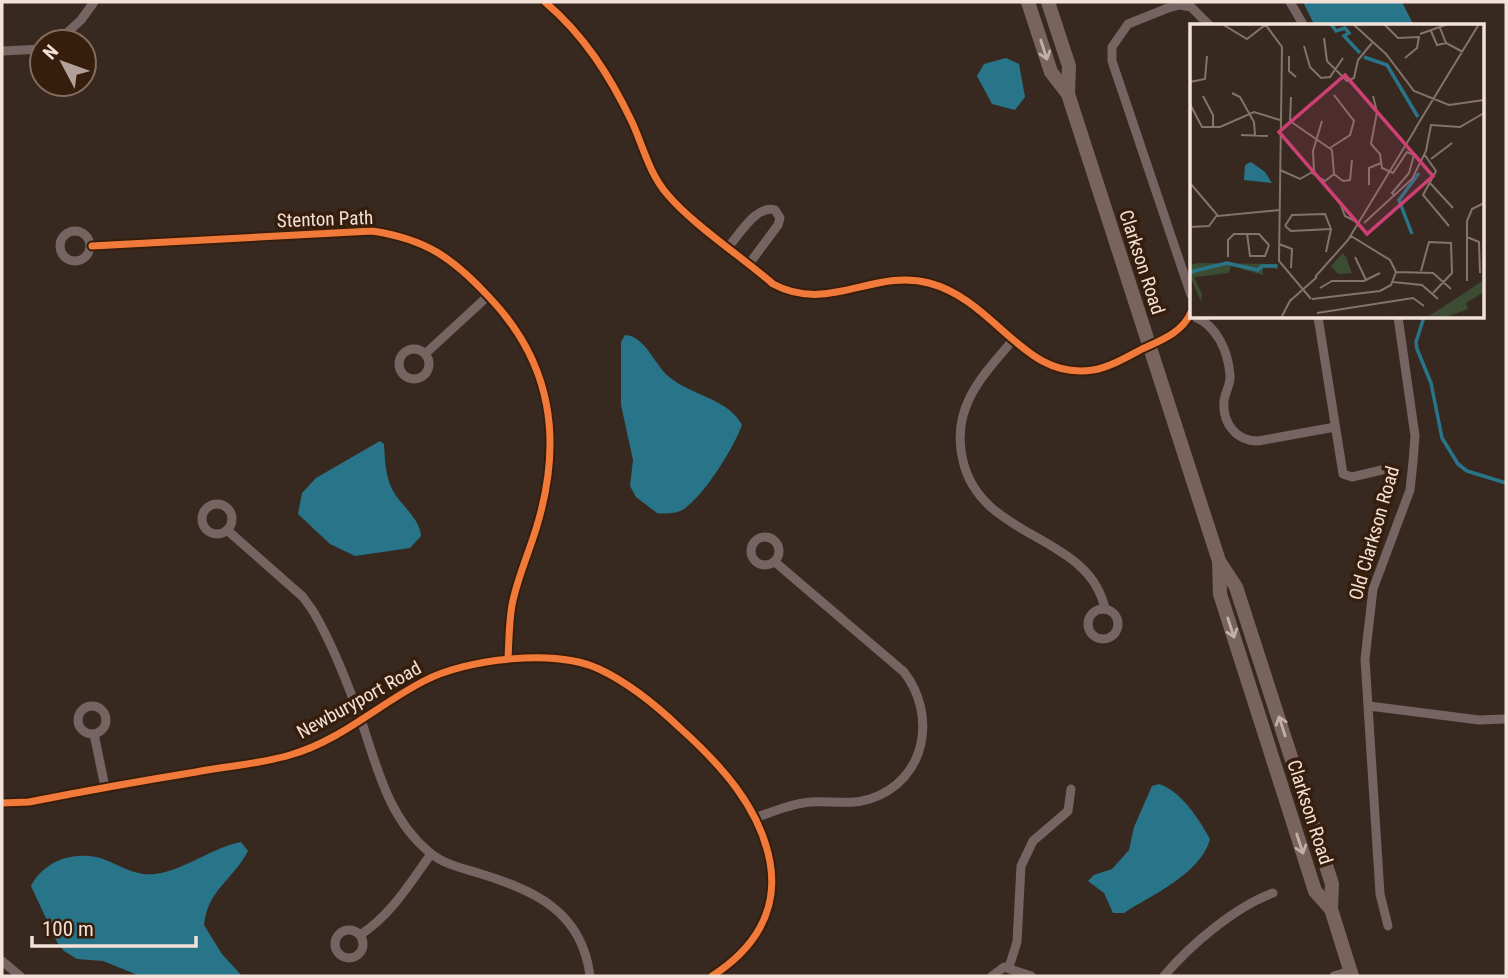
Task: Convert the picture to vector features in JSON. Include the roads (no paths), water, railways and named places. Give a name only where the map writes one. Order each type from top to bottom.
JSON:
[{"type":"main road","name":"Clarkson Road","points":[[1028,2],[1051,72],[1068,94]]},
{"type":"main road","name":"Clarkson Road","points":[[1048,2],[1069,66],[1068,94],[1219,561],[1220,594],[1315,891],[1331,909],[1351,973]]},
{"type":"street","points":[[72,28],[94,2]]},
{"type":"street","points":[[545,2],[581,36],[600,62],[634,125],[654,176],[667,195],[773,284],[803,296],[838,293],[892,282],[928,282],[971,302],[1042,364],[1057,370],[1094,370],[1180,330],[1190,317]]},
{"type":"street","points":[[1290,2],[1303,24]]},
{"type":"street","points":[[1190,293],[1112,61],[1112,47],[1128,24],[1180,5],[1191,7],[1208,24]]},
{"type":"street","points":[[2,51],[28,50]]},
{"type":"street","points":[[729,246],[760,211],[767,208],[775,210],[780,218],[778,225],[749,264]]},
{"type":"street","name":"Stenton Path","points":[[92,246],[372,231],[407,236],[457,264],[524,338],[537,364],[547,403],[550,443],[546,488],[511,607],[508,659]]},
{"type":"street","points":[[425,354],[488,296]]},
{"type":"street","points":[[1198,318],[1213,327],[1226,358],[1230,376],[1224,413],[1236,435],[1246,441],[1258,441],[1335,428]]},
{"type":"street","points":[[1318,318],[1343,474],[1352,477],[1386,469]]},
{"type":"street","name":"Old Clarkson Road","points":[[1388,926],[1380,894],[1365,659],[1373,589],[1410,490],[1413,462],[1415,436],[1398,318]]},
{"type":"street","points":[[1014,339],[973,386],[961,415],[960,449],[969,482],[988,507],[1079,564],[1093,577],[1101,592],[1105,609]]},
{"type":"street","points":[[227,530],[303,597],[313,611],[361,722],[397,815],[411,835],[431,854],[447,863],[532,891],[560,912],[584,944],[590,976]]},
{"type":"street","points":[[754,818],[798,804],[854,803],[884,792],[915,762],[921,749],[925,723],[919,694],[904,672],[775,562]]},
{"type":"street","name":"Newburyport Road","points":[[2,803],[29,802],[291,755],[361,722],[407,690],[451,668],[508,659],[544,659],[596,667],[620,680],[667,715],[708,754],[743,796],[754,818],[770,862],[771,900],[767,916],[750,944],[712,976]]},
{"type":"street","points":[[1370,706],[1479,720],[1506,719]]},
{"type":"street","points":[[94,734],[105,787]]},
{"type":"street","points":[[1009,967],[1017,942],[1021,866],[1033,841],[1068,811],[1071,789]]},
{"type":"street","points":[[360,936],[389,911],[431,854]]},
{"type":"street","points":[[1164,976],[1188,950],[1248,904],[1273,892]]},
{"type":"street","points":[[2,961],[20,976]]},
{"type":"street","points":[[992,976],[1000,968],[1009,967],[1031,976]]},
{"type":"street","points":[[1334,976],[1351,973]]},
{"type":"water","points":[[1303,2],[1402,2],[1413,24],[1314,24]]},
{"type":"water","points":[[1006,58],[1019,64],[1025,97],[1015,110],[992,104],[977,76],[984,64]]},
{"type":"water","points":[[625,335],[638,340],[663,371],[677,383],[728,409],[742,425],[709,482],[692,502],[678,512],[657,513],[636,497],[630,486],[633,460],[621,405],[621,342]]},
{"type":"water","points":[[380,441],[384,444],[390,484],[417,523],[421,536],[410,548],[355,556],[330,544],[298,514],[302,493],[316,478]]},
{"type":"water","points":[[1159,784],[1182,799],[1210,839],[1197,863],[1186,873],[1124,913],[1113,913],[1104,893],[1088,881],[1094,875],[1112,869],[1129,850],[1134,827],[1152,786]]},
{"type":"water","points":[[241,842],[248,851],[210,902],[204,925],[222,954],[242,976],[140,976],[103,961],[77,959],[64,951],[57,942],[31,886],[41,872],[55,862],[71,857],[89,856],[107,860],[141,874],[151,874],[171,870]]},
{"type":"waterway","points":[[1424,318],[1416,342],[1417,349],[1431,383],[1442,438],[1458,464],[1467,471],[1506,483]]}]
